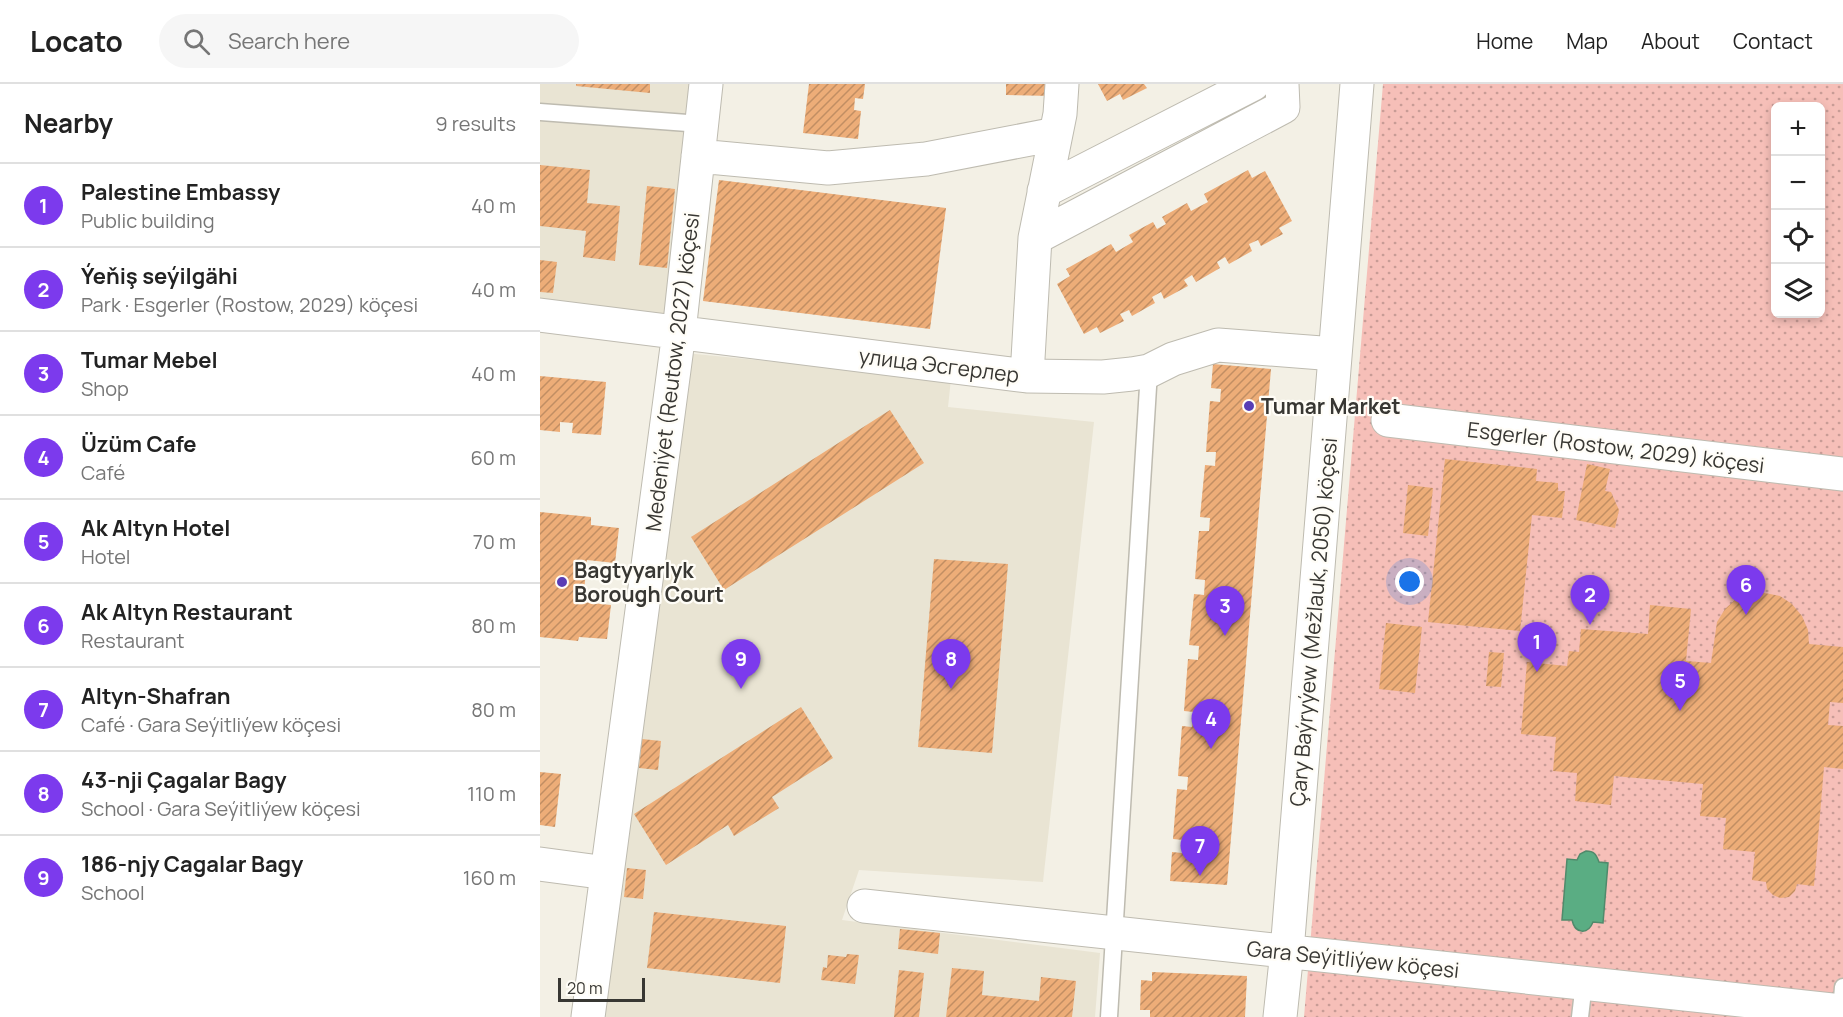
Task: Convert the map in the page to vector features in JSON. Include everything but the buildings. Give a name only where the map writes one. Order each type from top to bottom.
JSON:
[{"type":"street","name":"Medeniýet (Reutow, 2027) köçesi","points":[[588,1017],[679,332],[706,84]]},
{"type":"street","points":[[1027,376],[1035,238],[1060,114],[1062,84]]},
{"type":"street","points":[[1044,191],[1253,84]]},
{"type":"street","points":[[1035,238],[1283,107],[1282,84]]},
{"type":"street","name":"Çary Baýryýew (Mežlauk, 2050) köçesi","points":[[1280,1017],[1357,84]]},
{"type":"street","points":[[699,140],[828,168],[926,159],[1056,134]]},
{"type":"street","name":"улица Эсгерлер","points":[[540,315],[1027,376],[1103,377],[1149,371],[1173,359],[1218,345],[1335,354]]},
{"type":"street","name":"Esgerler (Rostow, 2029) köçesi","points":[[1388,420],[1843,474]]},
{"type":"street","points":[[540,864],[607,873]]},
{"type":"street","name":"Gara Seýitliýew köçesi","points":[[864,906],[1584,983],[1703,1007],[1842,1003]]},
{"type":"lane","points":[[540,112],[699,140]]},
{"type":"lane","points":[[1109,1017],[1149,371]]},
{"type":"lane","points":[[1580,1017],[1584,983]]},
{"type":"shaded area","points":[[540,84],[692,84],[669,314],[540,301]]},
{"type":"shaded area","points":[[1383,84],[1843,84],[1843,1017],[1304,1017]]},
{"type":"shaded area","points":[[685,353],[951,379],[948,407],[1094,422],[1043,882],[859,870],[842,920],[1100,953],[1095,1017],[604,1017]]},
{"type":"shaded area","points":[[1586,851],[1594,854],[1599,862],[1608,863],[1603,923],[1593,922],[1588,929],[1582,931],[1576,928],[1572,920],[1562,920],[1567,859],[1577,860],[1580,854]]},
{"type":"place","name":"Tumar Market","points":[[1249,406]]},
{"type":"place","name":"Bagtyyarlyk Borough Court","points":[[562,582]]},
{"type":"place","name":"Ak Altyn Restaurant","points":[[1746,615]]},
{"type":"place","name":"Ýeňiş seýilgähi","points":[[1590,625]]},
{"type":"place","name":"Tumar Mebel","points":[[1225,636]]},
{"type":"place","name":"Palestine Embassy","points":[[1537,672]]},
{"type":"place","name":"186-njy Cagalar Bagy","points":[[741,689]]},
{"type":"place","name":"43-nji Çagalar Bagy","points":[[951,689]]},
{"type":"place","name":"Ak Altyn Hotel","points":[[1680,711]]},
{"type":"place","name":"Üzüm Cafe","points":[[1211,749]]},
{"type":"place","name":"Altyn-Shafran","points":[[1200,876]]}]
